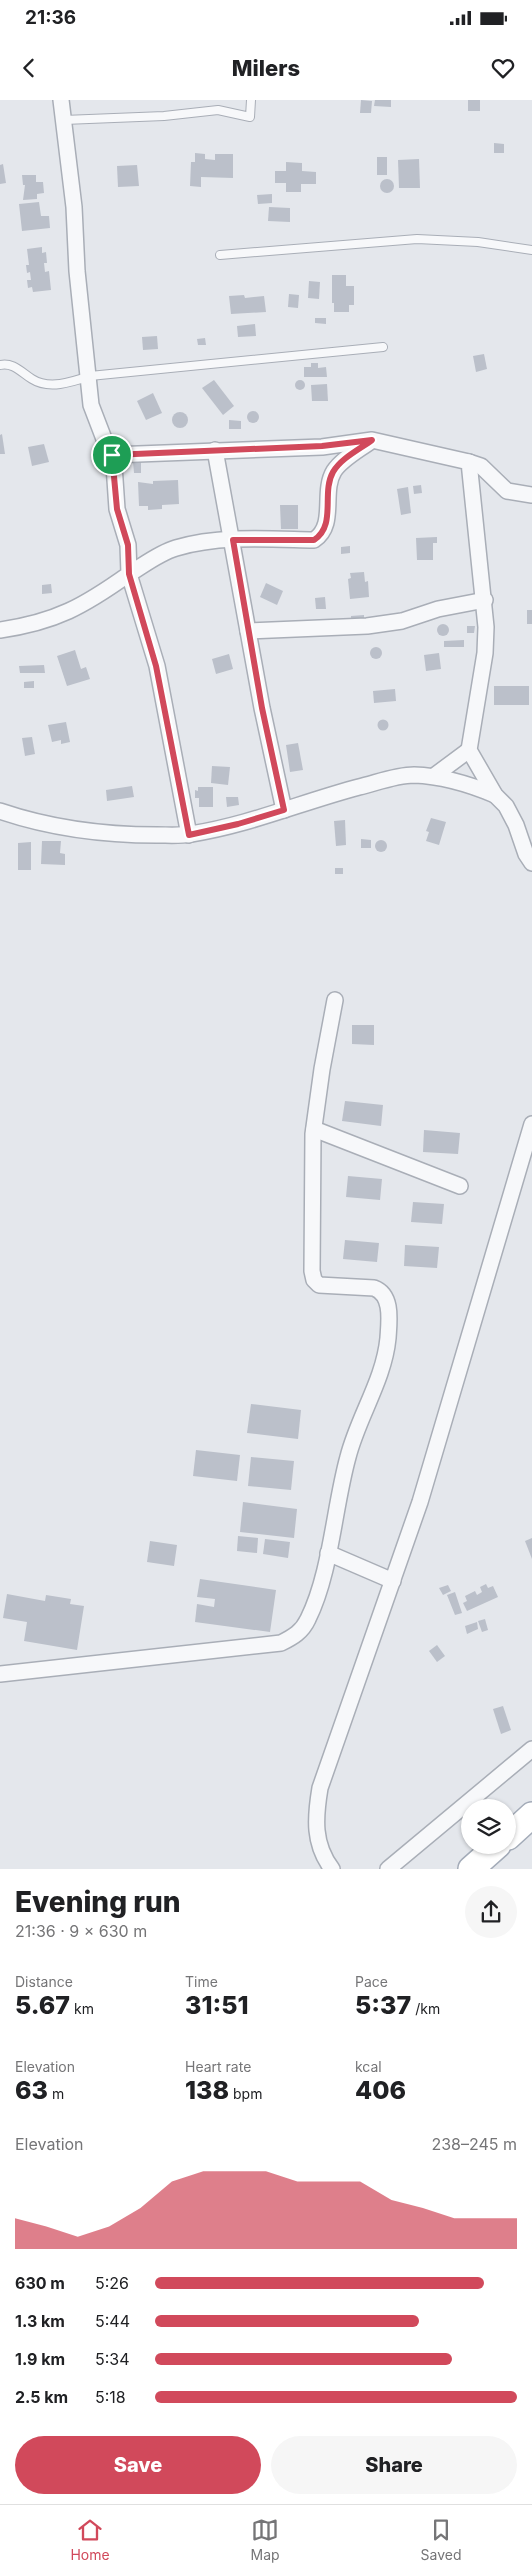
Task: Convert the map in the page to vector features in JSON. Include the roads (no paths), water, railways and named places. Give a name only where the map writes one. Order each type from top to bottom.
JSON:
[{"type":"main road","points":[[516,1830],[532,1815]]},
{"type":"main road","points":[[471,1869],[488,1854]]},
{"type":"street","points":[[61,100],[74,207],[81,309],[90,376],[91,405],[112,455],[117,509],[128,545],[129,574],[156,666],[189,835]]},
{"type":"street","points":[[112,455],[322,446],[372,440],[469,462],[487,470],[508,491],[532,495]]},
{"type":"street","points":[[0,630],[45,622],[68,613],[91,601],[155,557],[174,549],[196,544],[233,540],[314,540],[322,535],[326,525],[328,494],[333,472],[339,465],[372,440]]},
{"type":"street","points":[[215,450],[233,540],[248,631],[284,810]]},
{"type":"street","points":[[469,462],[485,600],[485,653],[469,750],[495,795],[506,806],[516,825],[526,854],[532,863]]},
{"type":"street","points":[[248,631],[367,626],[402,621],[438,609],[485,600]]},
{"type":"street","points":[[434,776],[469,750]]},
{"type":"street","points":[[0,811],[30,822],[88,831],[127,835],[189,835],[238,824],[383,781],[412,775],[434,776],[472,785],[495,795]]},
{"type":"street","points":[[0,1674],[281,1643],[298,1635],[308,1619],[328,1554],[348,1454],[385,1356],[389,1316],[386,1297],[382,1292],[374,1288],[328,1287],[319,1285],[314,1280],[312,1271],[314,1129],[322,1069],[335,1000]]},
{"type":"street","points":[[332,1869],[317,1840],[316,1818],[320,1788],[420,1502],[528,1155],[532,1124]]},
{"type":"street","points":[[314,1129],[460,1186]]},
{"type":"street","points":[[328,1554],[393,1581]]},
{"type":"street","points":[[388,1869],[532,1748]]},
{"type":"lane","points":[[64,120],[164,116],[218,110],[250,117],[251,100]]},
{"type":"lane","points":[[220,255],[417,239],[478,242],[532,250]]},
{"type":"lane","points":[[0,365],[6,364],[23,371],[32,380],[62,385],[90,376],[383,347]]}]
